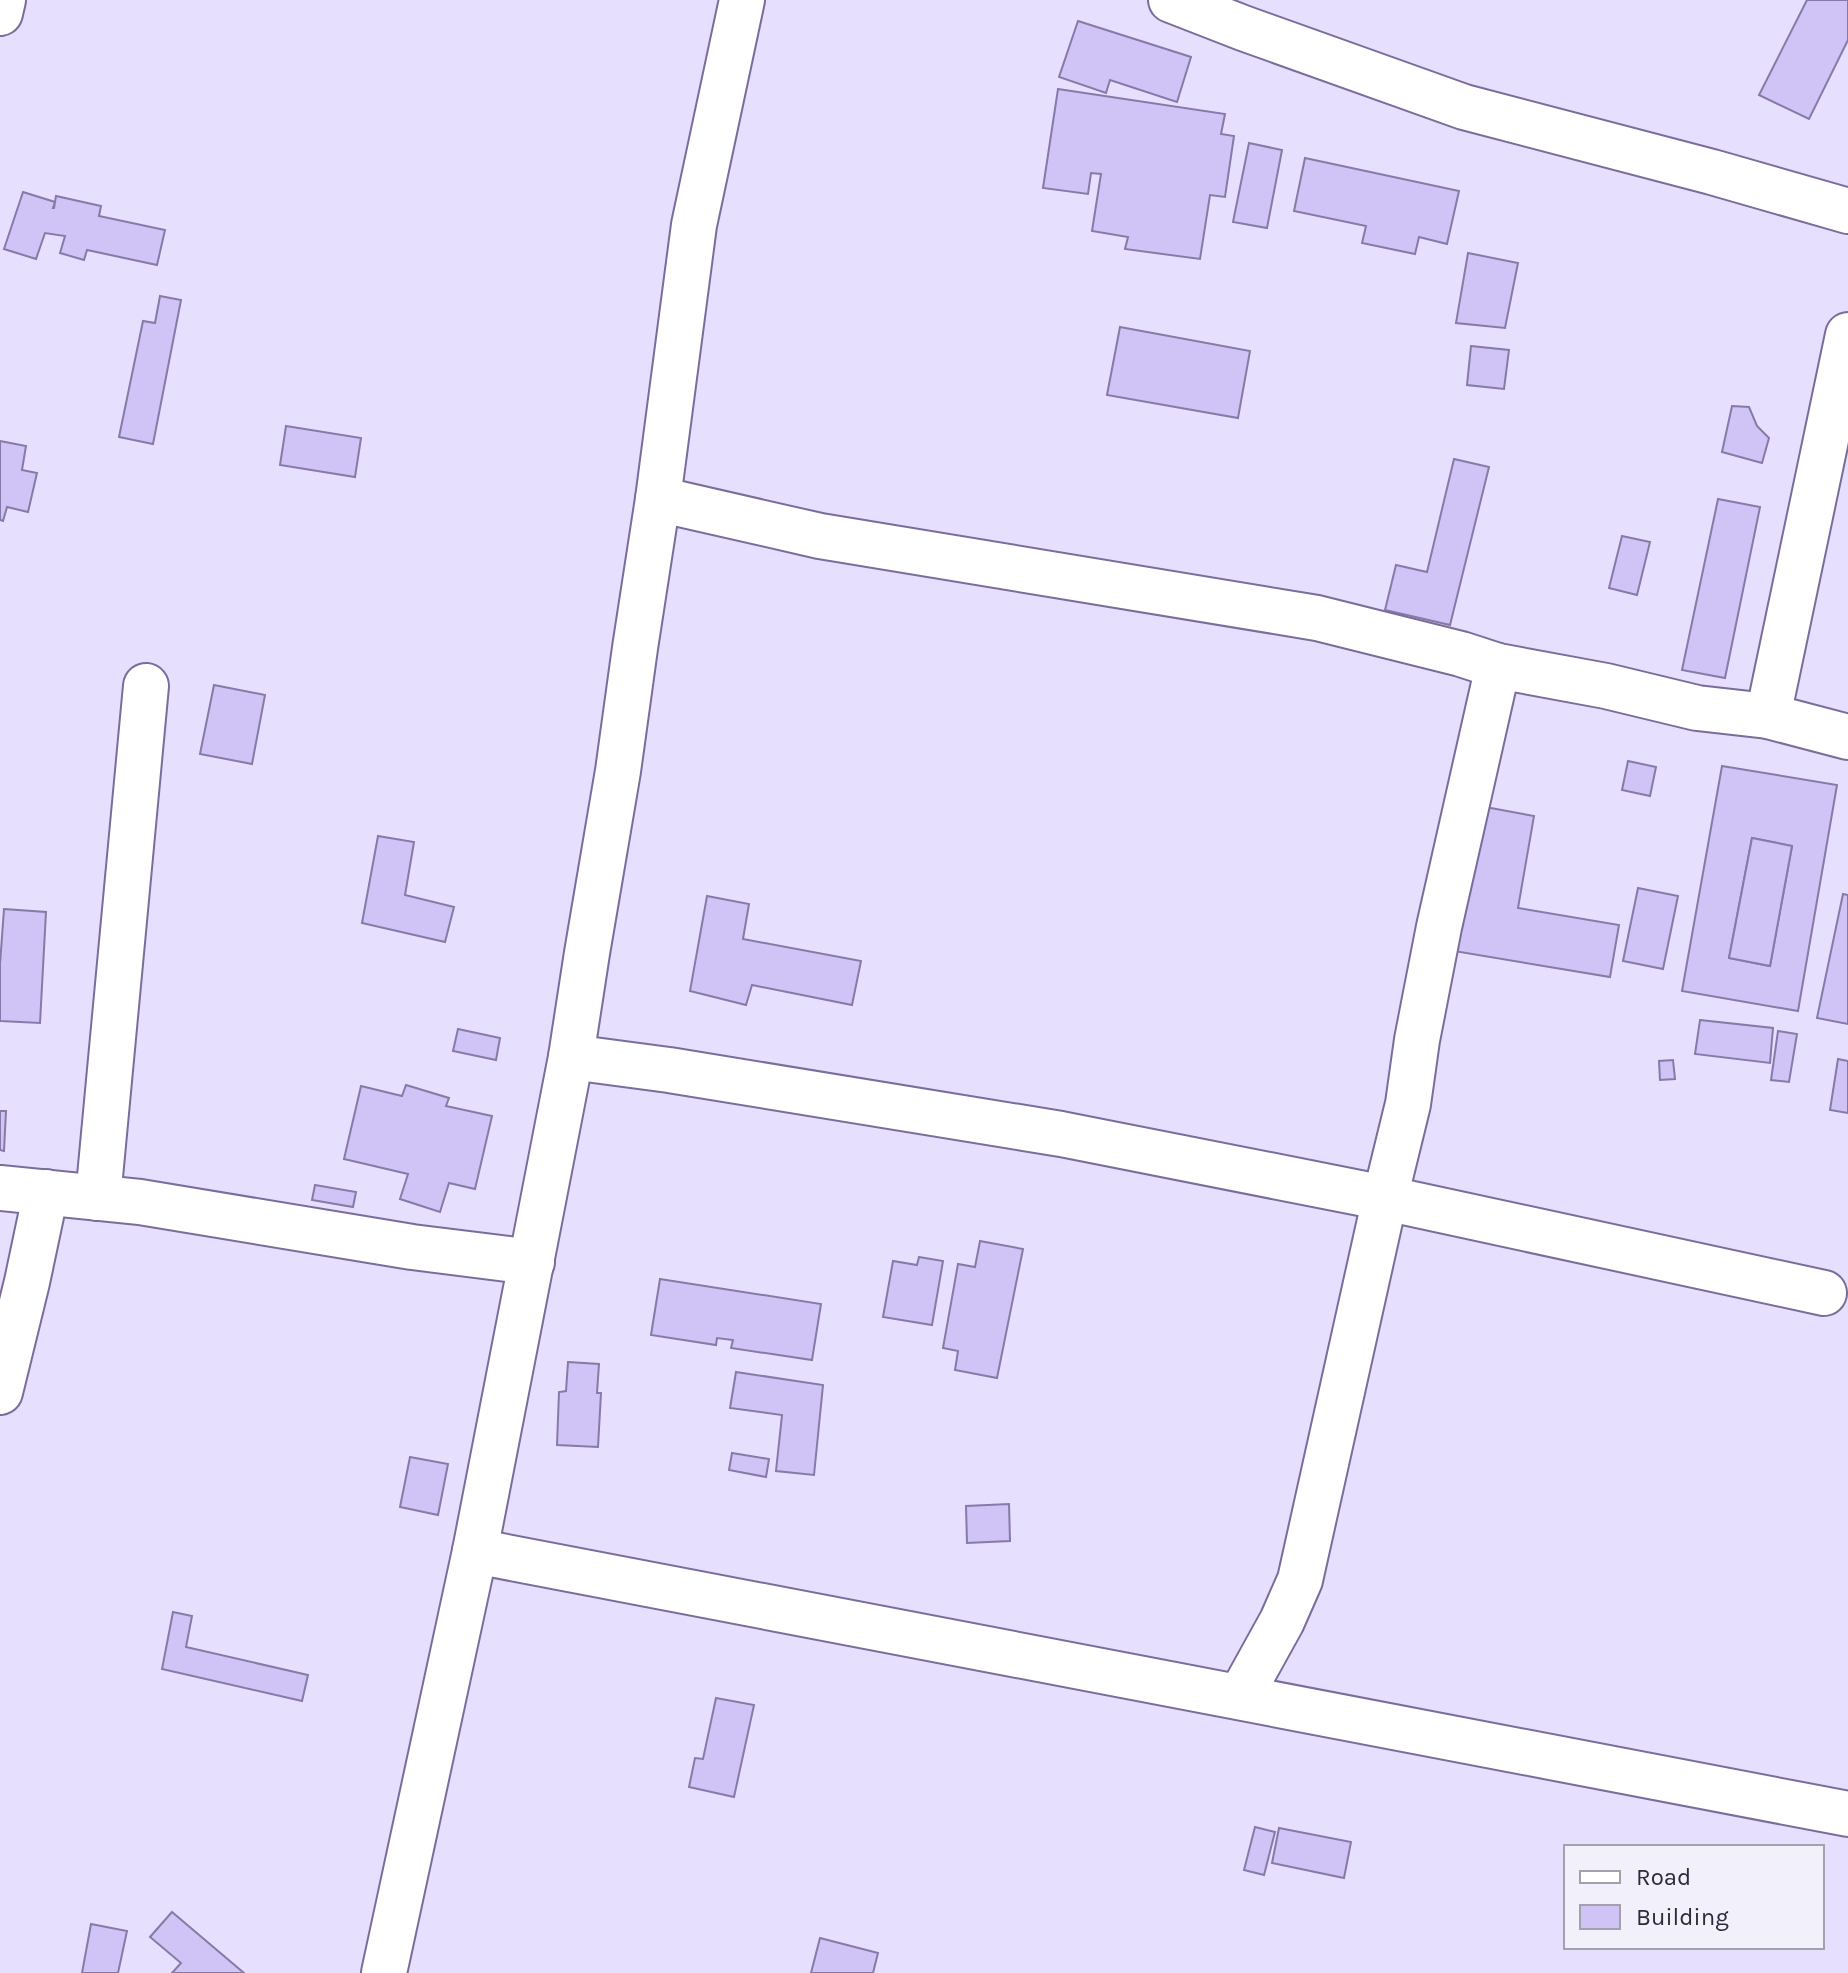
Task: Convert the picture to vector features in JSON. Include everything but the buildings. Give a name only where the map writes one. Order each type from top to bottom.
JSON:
[{"type":"street","points":[[0,13],[3,0]]},
{"type":"street","points":[[384,1973],[475,1551],[571,1057],[618,771],[694,225],[742,0]]},
{"type":"street","points":[[1171,0],[1464,107],[1848,211]]},
{"type":"street","points":[[1768,716],[1848,335]]},
{"type":"street","points":[[658,499],[820,536],[1317,618],[1498,666],[1606,686],[1697,708],[1768,716],[1848,737]]},
{"type":"street","points":[[1240,1697],[1282,1621],[1300,1580],[1408,1104],[1439,927],[1498,666]]},
{"type":"street","points":[[98,1198],[146,686]]},
{"type":"street","points":[[571,1057],[1061,1134],[1385,1198],[1824,1293]]},
{"type":"street","points":[[0,1188],[183,1208],[412,1247],[532,1262]]},
{"type":"street","points":[[0,1392],[46,1192]]},
{"type":"street","points":[[475,1551],[1848,1814]]}]
